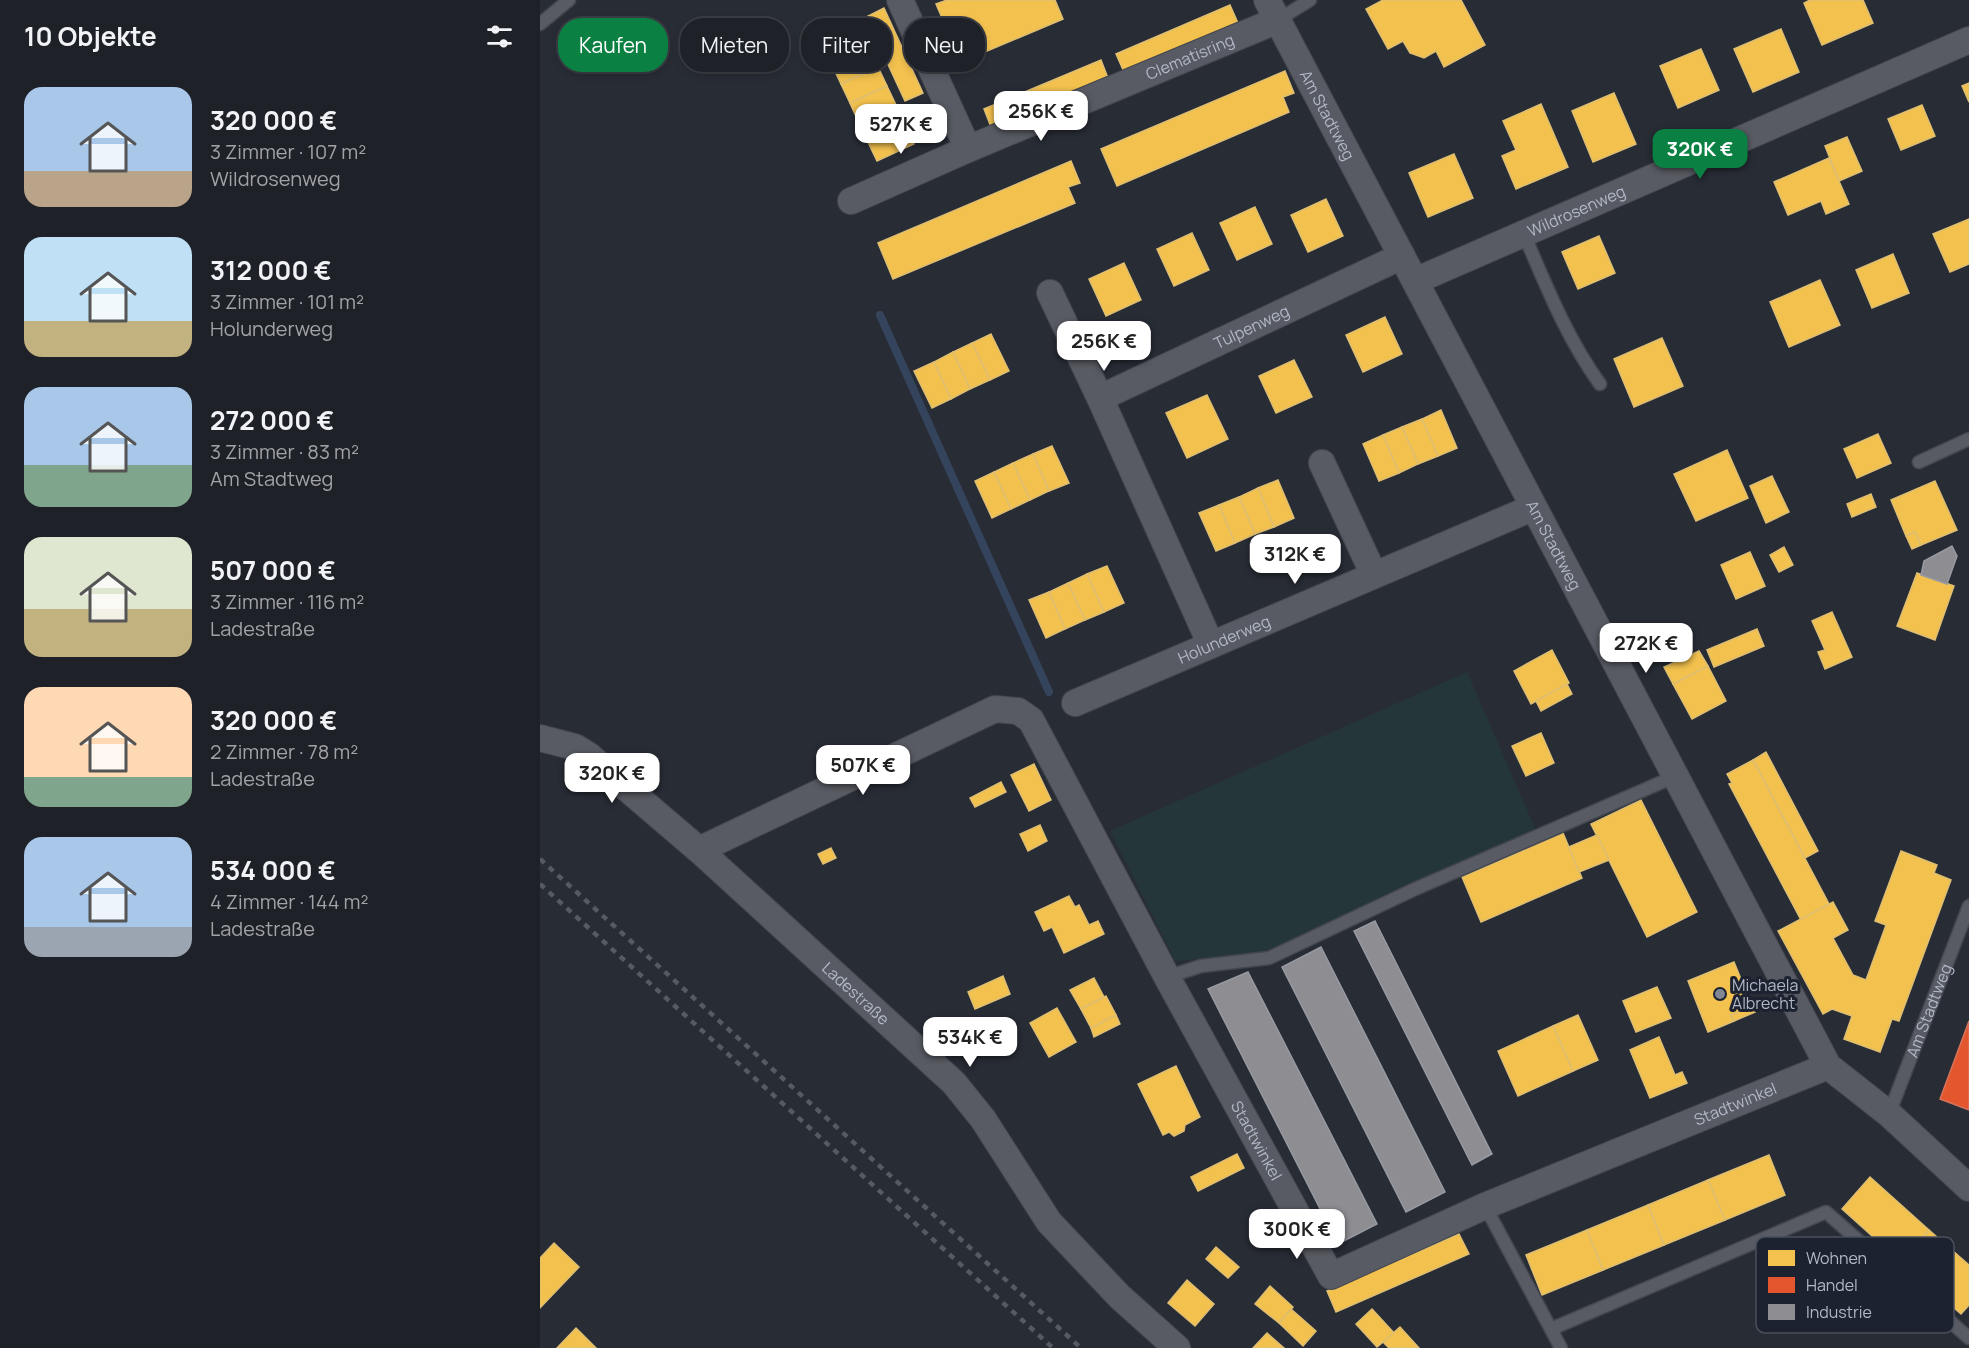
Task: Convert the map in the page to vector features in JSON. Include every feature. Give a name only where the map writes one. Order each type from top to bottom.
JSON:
[{"type":"street","points":[[900,0],[969,149]]},
{"type":"street","name":"Clematisring","points":[[851,201],[1272,10]]},
{"type":"street","name":"Am Stadtweg","points":[[1272,10],[1532,508],[1828,1066],[1889,1114],[1969,1188]]},
{"type":"street","name":"Wildrosenweg","points":[[1415,281],[1523,232],[1969,40]]},
{"type":"street","name":"Tulpenweg","points":[[1100,398],[1402,256]]},
{"type":"street","points":[[1050,293],[1211,645]]},
{"type":"street","points":[[1322,464],[1374,575]]},
{"type":"street","name":"Holunderweg","points":[[1075,703],[1532,508]]},
{"type":"street","name":"Stadtwinkel","points":[[699,850],[995,708],[1018,711],[1030,720],[1167,977],[1331,1276],[1485,1206],[1828,1066]]},
{"type":"street","name":"Ladestraße","points":[[540,738],[574,747],[588,755],[699,850],[954,1083],[983,1119],[1049,1222],[1120,1297],[1177,1348]]},
{"type":"lane","points":[[540,24],[569,0]]},
{"type":"lane","points":[[1272,10],[1310,0]]},
{"type":"lane","points":[[1523,232],[1562,324],[1577,352],[1600,384]]},
{"type":"lane","points":[[1919,462],[1969,439]]},
{"type":"lane","points":[[1167,977],[1201,966],[1269,958],[1415,889],[1676,776]]},
{"type":"lane","name":"Am Stadtweg","points":[[1889,1114],[1969,906]]},
{"type":"lane","points":[[1485,1206],[1561,1348]]},
{"type":"lane","points":[[1767,1237],[1826,1212],[1854,1237]]},
{"type":"lane","points":[[1551,1329],[1756,1242]]},
{"type":"lane","points":[[1954,1325],[1969,1338]]},
{"type":"shaded area","points":[[1467,672],[1538,835],[1272,952],[1175,961],[1110,831]]},
{"type":"building: Wohnen","points":[[947,0],[1055,0],[1063,19],[985,52],[985,18],[942,18],[936,4]]},
{"type":"building: Wohnen","points":[[1383,0],[1461,0],[1485,45],[1444,67],[1436,51],[1424,58],[1410,53],[1403,41],[1388,49],[1366,9]]},
{"type":"building: Wohnen","points":[[1810,0],[1863,0],[1873,23],[1822,45],[1804,3]]},
{"type":"building: Wohnen","points":[[1230,5],[1238,23],[1124,72],[1116,54]]},
{"type":"building: Wohnen","points":[[884,8],[889,18],[866,18]]},
{"type":"building: Wohnen","points":[[892,25],[904,52],[904,72],[913,72],[923,93],[905,101],[892,72]]},
{"type":"building: Wohnen","points":[[1781,29],[1799,72],[1753,92],[1734,49]]},
{"type":"building: Wohnen","points":[[1701,49],[1719,90],[1678,108],[1660,66]]},
{"type":"building: Wohnen","points":[[1101,60],[1108,78],[991,127],[984,109]]},
{"type":"building: Wohnen","points":[[1285,71],[1294,93],[1283,97],[1289,112],[1117,186],[1101,149]]},
{"type":"building: Wohnen","points":[[835,72],[867,72],[841,84]]},
{"type":"building: Wohnen","points":[[867,72],[880,72],[887,86],[850,103],[841,84]]},
{"type":"building: Wohnen","points":[[1969,83],[1969,102],[1962,86]]},
{"type":"building: Wohnen","points":[[887,86],[896,105],[859,123],[850,103]]},
{"type":"building: Wohnen","points":[[1614,93],[1636,144],[1593,162],[1572,111]]},
{"type":"building: Wohnen","points":[[1541,104],[1568,167],[1516,189],[1502,156],[1516,150],[1503,121]]},
{"type":"building: Wohnen","points":[[896,105],[905,125],[868,142],[859,123]]},
{"type":"building: Wohnen","points":[[1922,105],[1935,136],[1901,150],[1888,119]]},
{"type":"building: Wohnen","points":[[905,125],[914,144],[877,161],[868,142]]},
{"type":"building: Wohnen","points":[[1847,137],[1862,171],[1839,181],[1825,146]]},
{"type":"building: Wohnen","points":[[1454,154],[1473,198],[1428,217],[1409,173]]},
{"type":"building: Wohnen","points":[[1829,158],[1849,204],[1826,214],[1821,201],[1788,215],[1774,182]]},
{"type":"building: Wohnen","points":[[1071,161],[1080,183],[1068,187],[1075,203],[893,279],[878,243]]},
{"type":"building: Wohnen","points":[[1326,199],[1343,236],[1308,252],[1291,215]]},
{"type":"building: Wohnen","points":[[1255,207],[1272,244],[1237,260],[1220,223]]},
{"type":"building: Wohnen","points":[[1969,219],[1969,264],[1950,272],[1933,234]]},
{"type":"building: Wohnen","points":[[1192,233],[1209,270],[1174,286],[1157,249]]},
{"type":"building: Wohnen","points":[[1599,236],[1615,273],[1578,289],[1562,252]]},
{"type":"building: Wohnen","points":[[1893,254],[1909,293],[1872,308],[1856,270]]},
{"type":"building: Wohnen","points":[[1124,263],[1141,300],[1106,316],[1089,279]]},
{"type":"building: Wohnen","points":[[1820,280],[1840,325],[1789,347],[1770,302]]},
{"type":"building: Wohnen","points":[[1385,317],[1402,354],[1363,372],[1346,335]]},
{"type":"building: Wohnen","points":[[991,334],[1009,371],[990,380],[972,343]]},
{"type":"building: Wohnen","points":[[1662,338],[1683,386],[1634,407],[1614,359]]},
{"type":"building: Wohnen","points":[[972,343],[990,380],[970,389],[953,352]]},
{"type":"building: Wohnen","points":[[953,352],[970,389],[951,399],[934,362]]},
{"type":"building: Wohnen","points":[[1294,360],[1312,397],[1276,413],[1259,376]]},
{"type":"building: Wohnen","points":[[934,362],[951,399],[932,408],[914,371]]},
{"type":"building: Wohnen","points":[[1207,395],[1228,439],[1187,458],[1166,413]]},
{"type":"building: Wohnen","points":[[1441,410],[1457,448],[1438,456],[1422,419]]},
{"type":"building: Wohnen","points":[[1422,419],[1438,456],[1418,464],[1402,427]]},
{"type":"building: Wohnen","points":[[1402,427],[1418,464],[1399,473],[1383,435]]},
{"type":"building: Wohnen","points":[[1878,434],[1891,463],[1857,478],[1844,449]]},
{"type":"building: Wohnen","points":[[1383,435],[1399,473],[1379,481],[1363,444]]},
{"type":"building: Wohnen","points":[[1052,446],[1069,483],[1049,491],[1033,454]]},
{"type":"building: Wohnen","points":[[1727,450],[1748,498],[1696,521],[1674,474]]},
{"type":"building: Wohnen","points":[[1033,454],[1049,491],[1030,500],[1013,463]]},
{"type":"building: Wohnen","points":[[1013,463],[1030,500],[1011,509],[994,472]]},
{"type":"building: Wohnen","points":[[994,472],[1011,509],[992,518],[975,481]]},
{"type":"building: Wohnen","points":[[1772,476],[1789,512],[1766,523],[1750,486]]},
{"type":"building: Wohnen","points":[[1278,480],[1294,518],[1274,527],[1258,488]]},
{"type":"building: Wohnen","points":[[1935,481],[1957,530],[1921,545],[1915,532],[1906,536],[1891,500]]},
{"type":"building: Wohnen","points":[[1258,488],[1274,527],[1255,534],[1239,497]]},
{"type":"building: Wohnen","points":[[1871,494],[1876,507],[1852,517],[1847,504]]},
{"type":"building: Wohnen","points":[[1239,497],[1255,534],[1235,543],[1219,505]]},
{"type":"building: Wohnen","points":[[1219,505],[1235,543],[1216,551],[1199,513]]},
{"type":"building: Wohnen","points":[[1915,532],[1921,545],[1912,549],[1906,536]]},
{"type":"building: Wohnen","points":[[1784,547],[1793,565],[1779,572],[1770,555]]},
{"type":"building: Wohnen","points":[[1750,552],[1765,586],[1736,599],[1721,565]]},
{"type":"building: Wohnen","points":[[1107,566],[1124,603],[1104,612],[1087,574]]},
{"type":"building: Wohnen","points":[[1917,573],[1954,586],[1935,640],[1897,626]]},
{"type":"building: Wohnen","points":[[1087,574],[1104,612],[1085,620],[1068,583]]},
{"type":"building: Wohnen","points":[[1068,583],[1085,620],[1065,629],[1049,592]]},
{"type":"building: Wohnen","points":[[1049,592],[1065,629],[1046,638],[1029,600]]},
{"type":"building: Wohnen","points":[[1832,612],[1852,657],[1825,669],[1818,652],[1825,650],[1812,621]]},
{"type":"building: Wohnen","points":[[1757,629],[1764,646],[1714,667],[1707,650]]},
{"type":"building: Wohnen","points":[[1552,650],[1569,683],[1531,704],[1514,671]]},
{"type":"building: Wohnen","points":[[1699,651],[1708,666],[1673,684],[1664,667]]},
{"type":"building: Wohnen","points":[[1708,666],[1726,701],[1692,719],[1673,684]]},
{"type":"building: Wohnen","points":[[1567,684],[1572,694],[1541,711],[1536,701]]},
{"type":"building: Wohnen","points":[[1541,733],[1554,763],[1526,776],[1512,746]]},
{"type":"building: Wohnen","points":[[1766,752],[1818,851],[1805,858],[1753,760]]},
{"type":"building: Wohnen","points":[[1753,760],[1829,904],[1801,920],[1729,784],[1732,783],[1727,774]]},
{"type":"building: Wohnen","points":[[1034,764],[1051,800],[1029,811],[1011,775]]},
{"type":"building: Wohnen","points":[[1001,782],[1006,792],[975,807],[970,798]]},
{"type":"building: Wohnen","points":[[1641,800],[1697,912],[1647,937],[1591,824]]},
{"type":"building: Wohnen","points":[[1040,825],[1047,841],[1028,851],[1020,834]]},
{"type":"building: Wohnen","points":[[1563,833],[1582,878],[1481,922],[1462,877]]},
{"type":"building: Wohnen","points":[[1597,835],[1609,860],[1579,872],[1569,847]]},
{"type":"building: Wohnen","points":[[831,848],[836,858],[823,864],[818,854]]},
{"type":"building: Wohnen","points":[[1901,851],[1937,865],[1934,873],[1951,880],[1899,1021],[1892,1019],[1880,1052],[1844,1039],[1852,1016],[1832,1009],[1823,1014],[1778,931],[1833,902],[1848,930],[1833,938],[1853,975],[1866,980],[1886,925],[1875,921]]},
{"type":"building: Wohnen","points":[[1069,896],[1075,907],[1079,905],[1089,925],[1098,921],[1104,934],[1064,953],[1052,927],[1044,931],[1035,912]]},
{"type":"building: Wohnen","name":"Michaela Albrecht","points":[[1734,962],[1752,1006],[1731,1015],[1734,1021],[1708,1032],[1688,981]]},
{"type":"building: Wohnen","points":[[1003,976],[1010,994],[975,1009],[968,992]]},
{"type":"building: Wohnen","points":[[1094,978],[1104,997],[1081,1009],[1070,990]]},
{"type":"building: Wohnen","points":[[1657,987],[1671,1018],[1636,1032],[1623,1001]]},
{"type":"building: Wohnen","points":[[1106,996],[1116,1015],[1091,1028],[1081,1009]]},
{"type":"building: Wohnen","points":[[1752,1006],[1755,1012],[1734,1021],[1731,1015]]},
{"type":"building: Wohnen","points":[[1057,1008],[1076,1042],[1049,1057],[1030,1023]]},
{"type":"building: Wohnen","points":[[1116,1015],[1120,1024],[1094,1037],[1091,1028]]},
{"type":"building: Wohnen","points":[[1578,1015],[1598,1060],[1573,1071],[1553,1026]]},
{"type":"building: Wohnen","points":[[1553,1026],[1573,1071],[1518,1096],[1498,1051]]},
{"type":"building: Wohnen","points":[[1659,1037],[1675,1075],[1682,1072],[1687,1083],[1650,1098],[1630,1050]]},
{"type":"building: Wohnen","points":[[1176,1066],[1200,1117],[1185,1125],[1184,1131],[1174,1136],[1169,1132],[1163,1135],[1138,1084]]},
{"type":"building: Wohnen","points":[[1237,1154],[1244,1168],[1198,1191],[1191,1177]]},
{"type":"building: Wohnen","points":[[1769,1155],[1785,1195],[1725,1220],[1708,1180]]},
{"type":"building: Wohnen","points":[[1870,1177],[1929,1230],[1923,1237],[1873,1237],[1842,1209]]},
{"type":"building: Wohnen","points":[[1708,1180],[1725,1220],[1664,1245],[1648,1205]]},
{"type":"building: Wohnen","points":[[1648,1205],[1664,1245],[1603,1270],[1587,1230]]},
{"type":"building: Wohnen","points":[[1587,1230],[1603,1270],[1542,1295],[1526,1255]]},
{"type":"building: Wohnen","points":[[1929,1230],[1937,1237],[1923,1237]]},
{"type":"building: Wohnen","points":[[1459,1234],[1469,1254],[1336,1312],[1327,1291]]},
{"type":"building: Wohnen","points":[[554,1243],[579,1267],[540,1308],[540,1258]]},
{"type":"building: Wohnen","points":[[1216,1247],[1239,1267],[1228,1278],[1206,1259]]},
{"type":"building: Wohnen","points":[[1954,1252],[1969,1265],[1969,1305],[1961,1314],[1954,1308]]},
{"type":"building: Wohnen","points":[[1187,1280],[1214,1304],[1195,1326],[1168,1303]]},
{"type":"building: Wohnen","points":[[1270,1286],[1293,1307],[1279,1323],[1255,1304]]},
{"type":"building: Wohnen","points":[[1291,1309],[1316,1331],[1303,1346],[1279,1323]]},
{"type":"building: Wohnen","points":[[1372,1309],[1394,1333],[1377,1347],[1356,1324]]},
{"type":"building: Wohnen","points":[[1400,1327],[1419,1348],[1389,1348],[1383,1342]]},
{"type":"building: Wohnen","points":[[576,1328],[596,1348],[557,1348]]},
{"type":"building: Wohnen","points":[[1267,1333],[1284,1348],[1253,1348]]},
{"type":"building: Handel","points":[[1969,1021],[1969,1110],[1940,1099]]},
{"type":"building: Industrie","points":[[1952,546],[1957,556],[1947,584],[1921,575],[1924,561]]},
{"type":"building: Industrie","points":[[1375,921],[1492,1154],[1472,1165],[1354,931]]},
{"type":"building: Industrie","points":[[1321,947],[1445,1192],[1406,1212],[1282,967]]},
{"type":"building: Industrie","points":[[1248,972],[1377,1224],[1338,1244],[1208,989]]},
{"type":"waterway","points":[[880,315],[1049,692]]},
{"type":"railway","points":[[540,859],[1081,1348]]},
{"type":"railway","points":[[540,884],[1053,1348]]},
{"type":"place","name":"Michaela Albrecht","points":[[1720,994]]}]
